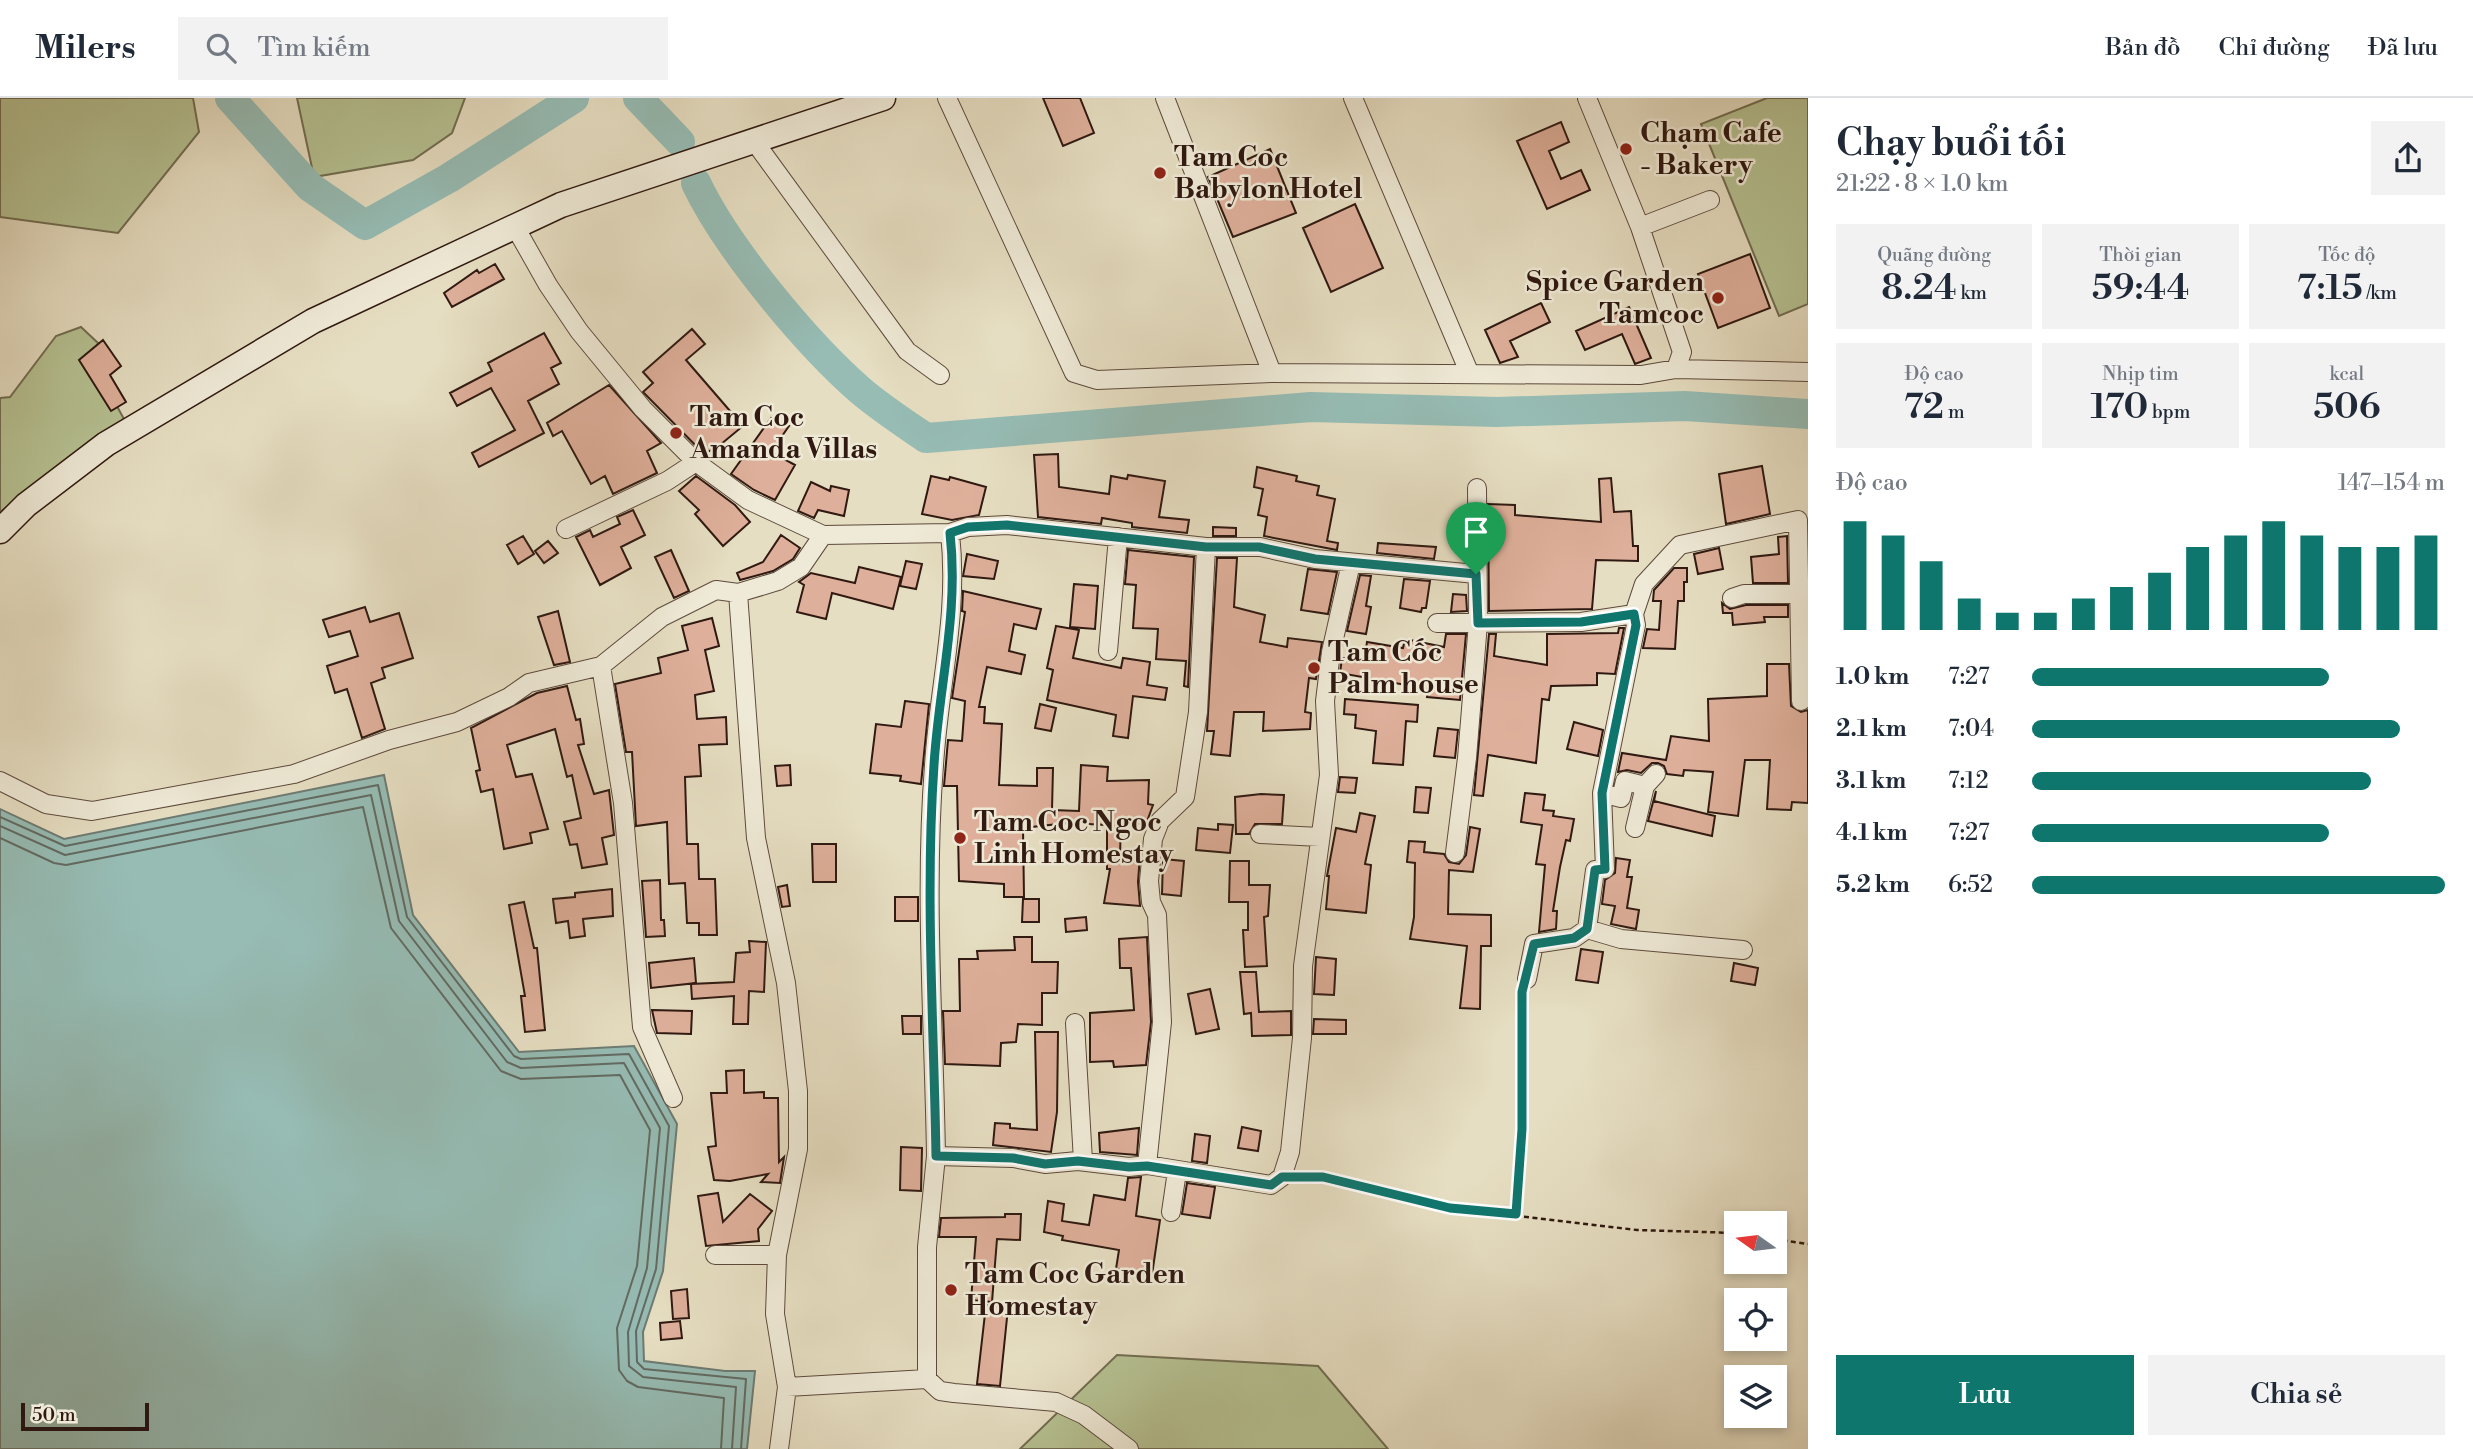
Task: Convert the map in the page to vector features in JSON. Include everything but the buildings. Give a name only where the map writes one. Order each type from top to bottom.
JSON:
[{"type":"main road","points":[[0,531],[26,505],[106,444],[313,321],[561,205],[883,98]]},
{"type":"street","points":[[947,98],[1074,373],[1097,380],[1272,373],[1641,375],[1676,369],[1808,372]]},
{"type":"street","points":[[1165,98],[1272,373]]},
{"type":"street","points":[[1353,98],[1469,372]]},
{"type":"street","points":[[1587,98],[1640,227],[1682,352],[1676,369]]},
{"type":"street","points":[[754,141],[906,351],[940,375]]},
{"type":"street","points":[[1640,227],[1710,200]]},
{"type":"street","points":[[514,225],[579,331],[643,410],[696,461],[748,500],[823,535],[950,533],[968,527],[1007,525],[1206,547],[1259,547],[1351,563],[1476,574]]},
{"type":"street","points":[[566,529],[667,481],[696,461]]},
{"type":"street","points":[[1455,853],[1467,758],[1478,623],[1477,488]]},
{"type":"street","points":[[1527,979],[1534,944],[1574,938],[1587,929],[1595,870],[1605,869],[1602,793],[1611,737],[1634,638],[1634,614],[1644,583],[1680,545],[1798,520],[1798,594],[1804,678],[1801,701]]},
{"type":"street","points":[[927,1379],[927,1247],[936,1156],[935,1066],[929,991],[930,884],[934,764],[955,576],[950,533]]},
{"type":"street","points":[[0,781],[47,804],[92,811],[294,774],[389,740],[457,722],[509,697],[529,682],[601,666],[662,617],[716,590],[738,593],[778,581],[801,567],[823,535]]},
{"type":"street","points":[[1108,651],[1118,537]]},
{"type":"street","points":[[1147,1166],[1162,1022],[1157,915],[1151,902],[1149,881],[1153,839],[1160,821],[1185,797],[1198,712],[1206,547]]},
{"type":"street","points":[[936,1156],[1013,1158],[1045,1164],[1083,1161],[1129,1167],[1147,1166],[1271,1185],[1282,1177],[1290,1152],[1302,1038],[1303,966],[1329,775],[1325,701],[1351,563]]},
{"type":"street","points":[[738,593],[756,838],[786,984],[798,1091],[798,1149],[777,1255],[775,1314],[787,1387],[779,1449]]},
{"type":"street","points":[[1732,598],[1744,594],[1798,594]]},
{"type":"street","points":[[1437,622],[1581,622],[1634,614]]},
{"type":"street","points":[[601,666],[623,803],[642,1027],[673,1098]]},
{"type":"street","points":[[1602,793],[1621,797],[1625,781],[1651,780],[1635,828]]},
{"type":"street","points":[[1260,834],[1320,837]]},
{"type":"street","points":[[1587,929],[1621,939],[1743,950]]},
{"type":"street","points":[[1075,1023],[1083,1161]]},
{"type":"street","points":[[1171,1212],[1177,1171]]},
{"type":"street","points":[[715,1255],[777,1255]]},
{"type":"street","points":[[787,1387],[927,1379],[940,1391],[1056,1402],[1084,1415],[1129,1449]]},
{"type":"path","points":[[1516,1214],[1522,1129],[1522,992],[1527,979]]},
{"type":"path","points":[[1282,1177],[1323,1177],[1450,1208],[1637,1230],[1724,1233]]},
{"type":"path","points":[[1787,1240],[1808,1244]]},
{"type":"green space","points":[[0,98],[193,98],[199,132],[118,233],[0,217]]},
{"type":"green space","points":[[297,98],[465,98],[452,133],[413,160],[314,177]]},
{"type":"green space","points":[[1767,98],[1808,98],[1808,304],[1779,316],[1701,124]]},
{"type":"green space","points":[[81,327],[99,344],[98,371],[125,421],[0,512],[0,398],[10,397],[56,336]]},
{"type":"green space","points":[[1117,1355],[1318,1366],[1388,1449],[1020,1449]]},
{"type":"water","points":[[384,775],[413,915],[519,1052],[634,1046],[677,1124],[663,1271],[643,1332],[644,1361],[725,1371],[755,1371],[747,1449],[0,1449],[0,809],[64,839]]},
{"type":"waterway","points":[[230,98],[310,187],[365,225],[449,178],[574,98]]},
{"type":"waterway","points":[[638,98],[680,142]]},
{"type":"waterway","points":[[696,183],[747,265],[816,347],[861,391],[926,438],[1311,407],[1497,412],[1685,406],[1808,414]]},
{"type":"place","name":"Chạm Cafe - Bakery","points":[[1626,149]]},
{"type":"place","name":"Tam Coc Babylon Hotel","points":[[1160,173]]},
{"type":"place","name":"Spice Garden Tamcoc","points":[[1718,298]]},
{"type":"place","name":"Tam Coc Amanda Villas","points":[[676,433]]},
{"type":"place","name":"Tam Cốc Palm house","points":[[1314,668]]},
{"type":"place","name":"Tam Coc Ngoc Linh Homestay","points":[[960,838]]},
{"type":"place","name":"Tam Coc Garden Homestay","points":[[951,1290]]},
{"type":"route","points":[[1007,525],[1206,547],[1259,547],[1315,559],[1476,574],[1478,623],[1581,622],[1634,614],[1636,625],[1604,775],[1602,793],[1605,869],[1595,870],[1587,929],[1574,938],[1534,944],[1532,961],[1522,992],[1522,1129],[1516,1214],[1450,1208],[1323,1177],[1282,1177],[1271,1185],[1147,1166],[1129,1167],[1078,1161],[1045,1164],[1013,1158],[936,1156],[935,1066],[929,991],[930,884],[934,764],[952,622],[955,576],[950,533],[968,527],[1007,525]]}]
